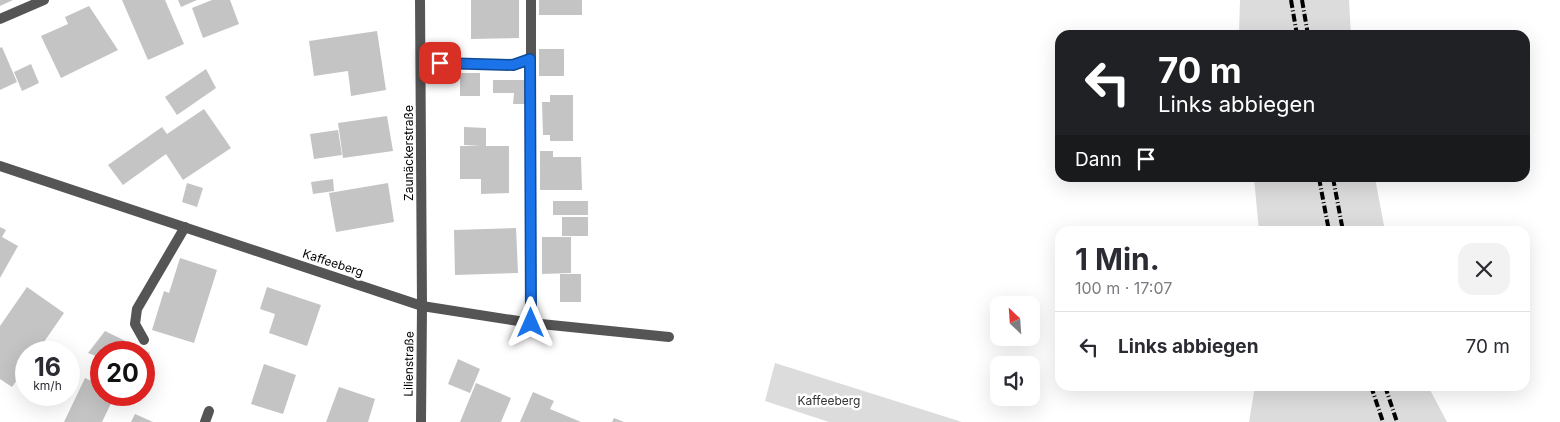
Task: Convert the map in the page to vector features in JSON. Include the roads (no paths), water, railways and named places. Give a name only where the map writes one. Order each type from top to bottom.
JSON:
[{"type":"street","points":[[0,19],[44,0]]},
{"type":"street","name":"Zaunäckerstraße","points":[[420,0],[422,62],[422,306]]},
{"type":"street","points":[[531,0],[531,323]]},
{"type":"street","points":[[422,62],[513,65],[530,59]]},
{"type":"street","name":"Kaffeeberg","points":[[0,166],[422,306],[531,323],[669,337]]},
{"type":"street","points":[[144,340],[135,324],[137,309],[185,227]]},
{"type":"street","name":"Lilienstraße","points":[[421,422],[422,306]]},
{"type":"street","points":[[205,422],[210,411]]},
{"type":"railway","points":[[1291,0],[1296,30]]},
{"type":"railway","points":[[1302,0],[1307,30]]},
{"type":"railway","points":[[1320,182],[1328,226]]},
{"type":"railway","points":[[1334,182],[1342,226]]},
{"type":"railway","points":[[1373,391],[1383,422]]},
{"type":"railway","points":[[1387,391],[1397,422]]}]
